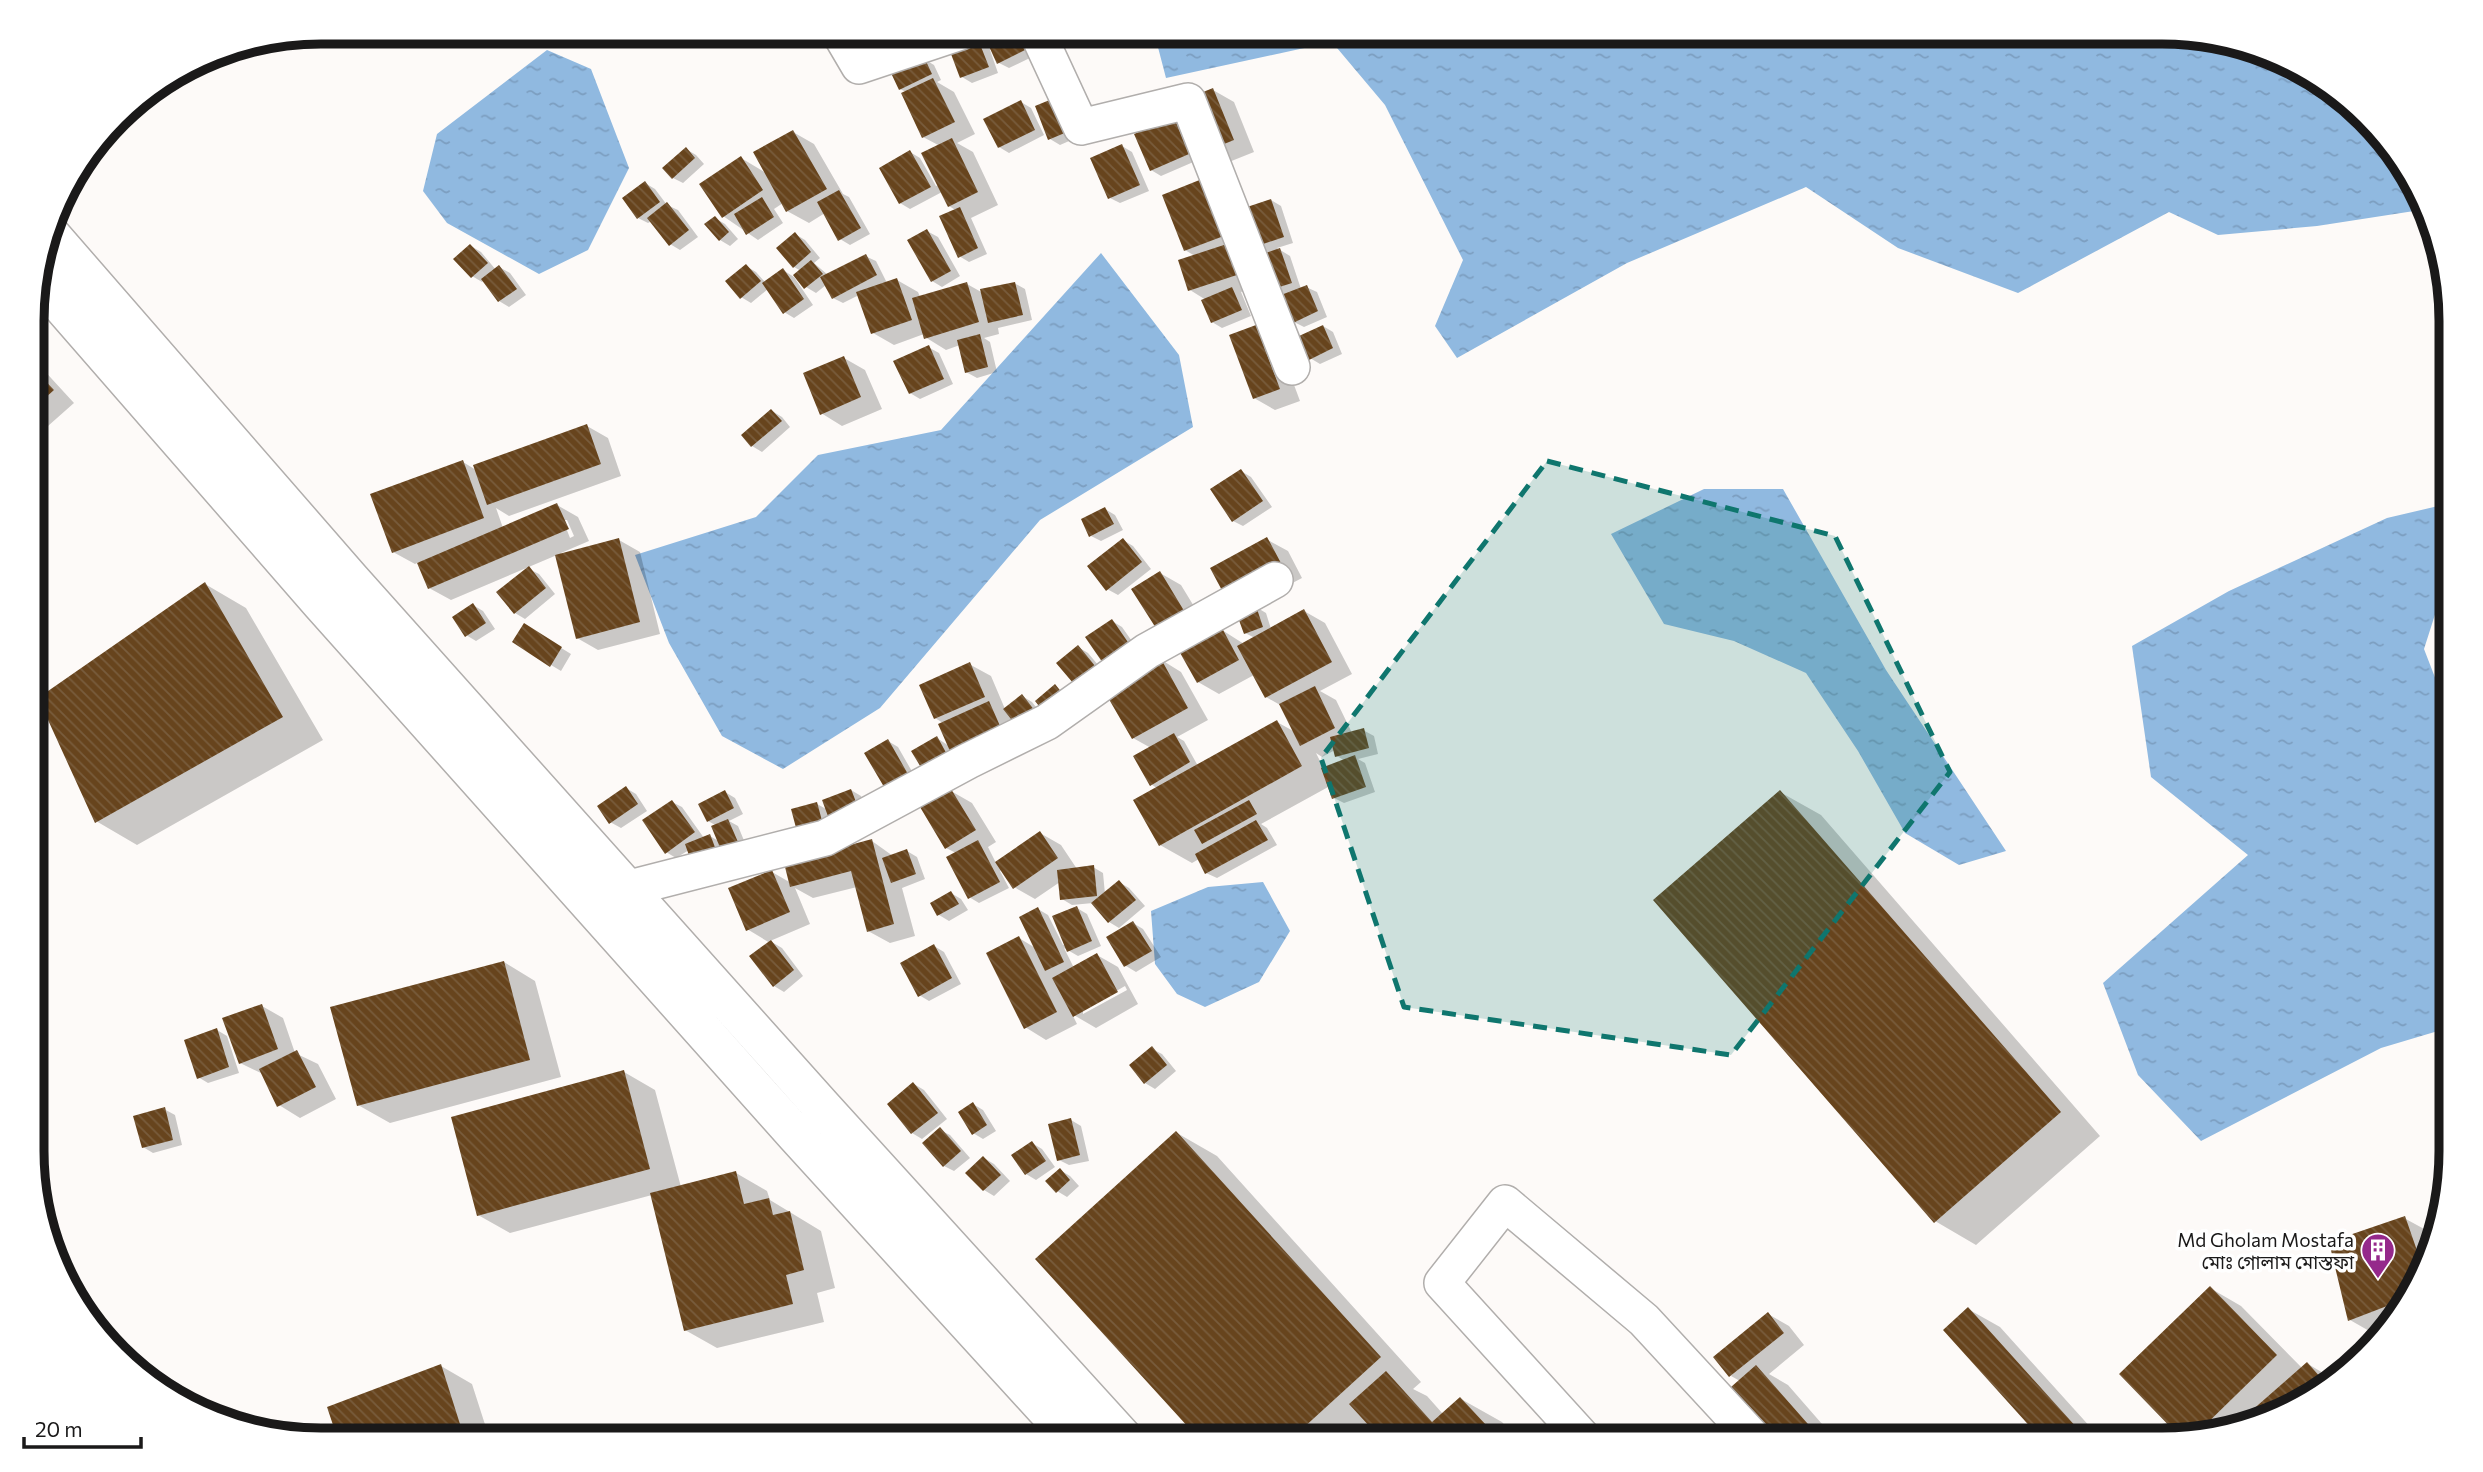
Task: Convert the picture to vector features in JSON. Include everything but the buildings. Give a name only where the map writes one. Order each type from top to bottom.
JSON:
[{"type":"main road","points":[[56,240],[350,579],[626,889],[1114,1428]]},
{"type":"main road","points":[[46,287],[321,603],[786,1125],[1063,1428]]},
{"type":"street","points":[[846,44],[859,66],[925,44]]},
{"type":"street","points":[[1043,44],[1081,127],[1188,101],[1292,367]]},
{"type":"street","points":[[626,889],[825,838],[1047,722],[1147,651],[1275,580]]},
{"type":"street","points":[[1574,1428],[1442,1283],[1505,1203],[1644,1320],[1744,1428]]},
{"type":"highlighted area","points":[[1547,461],[1835,536],[1950,772],[1731,1055],[1404,1007],[1321,758]]},
{"type":"water","points":[[1157,44],[1323,44],[1166,78]]},
{"type":"water","points":[[1334,44],[2180,44],[2251,58],[2285,72],[2316,90],[2345,112],[2371,138],[2393,167],[2416,211],[2317,226],[2218,235],[2169,212],[2018,293],[1898,248],[1806,187],[1627,263],[1457,358],[1435,326],[1463,260],[1385,105]]},
{"type":"water","points":[[547,50],[591,69],[629,168],[588,250],[539,274],[447,223],[423,191],[437,134]]},
{"type":"water","points":[[1101,253],[1179,355],[1193,427],[1040,520],[880,708],[783,769],[722,736],[669,643],[635,555],[756,517],[818,455],[941,430]]},
{"type":"water","points":[[1704,489],[1783,489],[1886,670],[2006,851],[1959,865],[1905,833],[1858,751],[1806,673],[1734,641],[1664,624],[1611,534]]},
{"type":"water","points":[[2439,506],[2439,602],[2424,649],[2439,688],[2439,1031],[2381,1048],[2201,1141],[2138,1075],[2103,983],[2248,855],[2151,777],[2132,646],[2229,591],[2387,518]]},
{"type":"water","points":[[1263,882],[1290,931],[1259,982],[1205,1007],[1177,994],[1155,964],[1151,911],[1208,887]]},
{"type":"place","name":"Md Gholam Mostafa মোঃ গোলাম মোস্তফা","points":[[2378,1280]]}]
